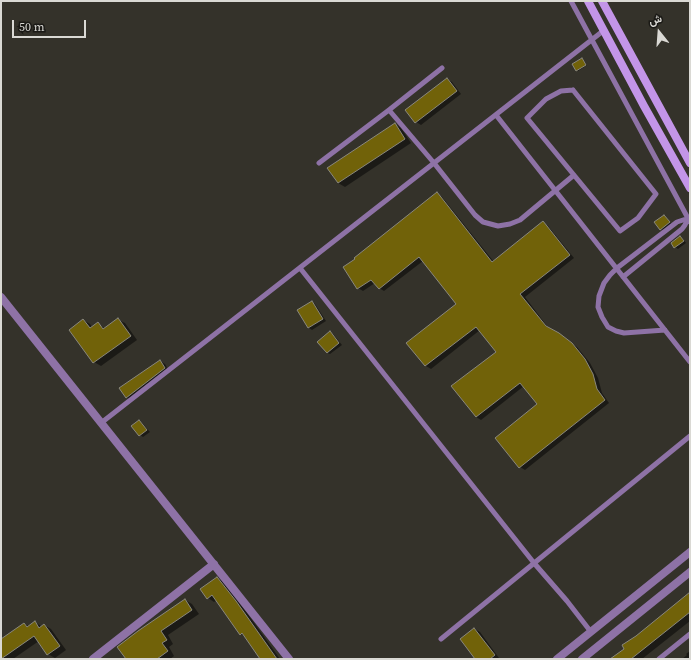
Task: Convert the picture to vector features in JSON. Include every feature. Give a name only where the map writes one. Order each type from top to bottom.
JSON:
[{"type":"main road","points":[[588,1],[690,188]]},
{"type":"main road","points":[[602,1],[690,163]]},
{"type":"main road","points":[[603,31],[614,24]]},
{"type":"street","points":[[1,296],[289,659]]},
{"type":"street","points":[[557,659],[690,552]]},
{"type":"street","points":[[97,658],[214,564]]},
{"type":"street","points":[[582,659],[690,572]]},
{"type":"lane","points":[[571,1],[689,220]]},
{"type":"lane","points":[[102,423],[603,31]]},
{"type":"lane","points":[[319,163],[390,110],[442,68]]},
{"type":"lane","points":[[573,90],[656,194],[638,218],[620,231],[574,175],[527,118],[546,99],[561,91],[573,90]]},
{"type":"lane","points":[[390,110],[475,216],[483,222],[498,226],[510,224],[520,220],[574,175]]},
{"type":"lane","points":[[496,115],[690,362]]},
{"type":"lane","points":[[665,330],[624,333],[616,331],[608,326],[602,317],[598,307],[599,296],[604,283],[617,268],[677,222],[689,220]]},
{"type":"lane","points":[[623,276],[682,229],[689,220]]},
{"type":"lane","points":[[300,268],[534,563],[567,601],[591,632]]},
{"type":"lane","points":[[441,639],[690,436]]},
{"type":"lane","points":[[659,659],[690,634]]},
{"type":"building","points":[[582,58],[586,65],[576,71],[572,64]]},
{"type":"building","points":[[447,78],[457,91],[415,123],[405,110]]},
{"type":"building","points":[[395,123],[405,139],[338,183],[327,168]]},
{"type":"building","points":[[437,192],[492,262],[543,221],[570,255],[520,294],[546,326],[559,333],[572,343],[585,359],[593,374],[597,389],[605,400],[519,468],[495,438],[537,404],[520,383],[476,417],[451,386],[496,352],[476,327],[425,366],[406,343],[456,304],[419,257],[379,289],[371,280],[357,289],[343,267],[355,259],[354,258]]},
{"type":"building","points":[[664,215],[670,222],[660,230],[654,222]]},
{"type":"building","points":[[680,236],[684,241],[674,248],[671,243]]},
{"type":"building","points":[[312,301],[323,319],[308,328],[297,310]]},
{"type":"building","points":[[118,318],[131,336],[93,363],[69,330],[83,319],[90,328],[98,322],[103,329]]},
{"type":"building","points":[[330,331],[339,343],[327,353],[317,342]]},
{"type":"building","points":[[160,360],[165,368],[126,398],[119,388]]},
{"type":"building","points":[[139,420],[147,430],[139,436],[131,426]]},
{"type":"building","points":[[217,577],[277,659],[260,659],[242,633],[240,635],[212,595],[207,599],[200,589]]},
{"type":"building","points":[[690,592],[690,612],[631,659],[610,659],[624,649],[622,645],[636,636]]},
{"type":"building","points":[[185,599],[192,610],[161,631],[167,640],[162,643],[168,651],[157,659],[126,659],[117,647]]},
{"type":"building","points":[[35,621],[39,628],[44,624],[60,646],[47,655],[34,636],[1,659],[1,639],[24,623],[27,627]]},
{"type":"building","points":[[474,628],[495,655],[490,659],[475,659],[460,639]]}]
